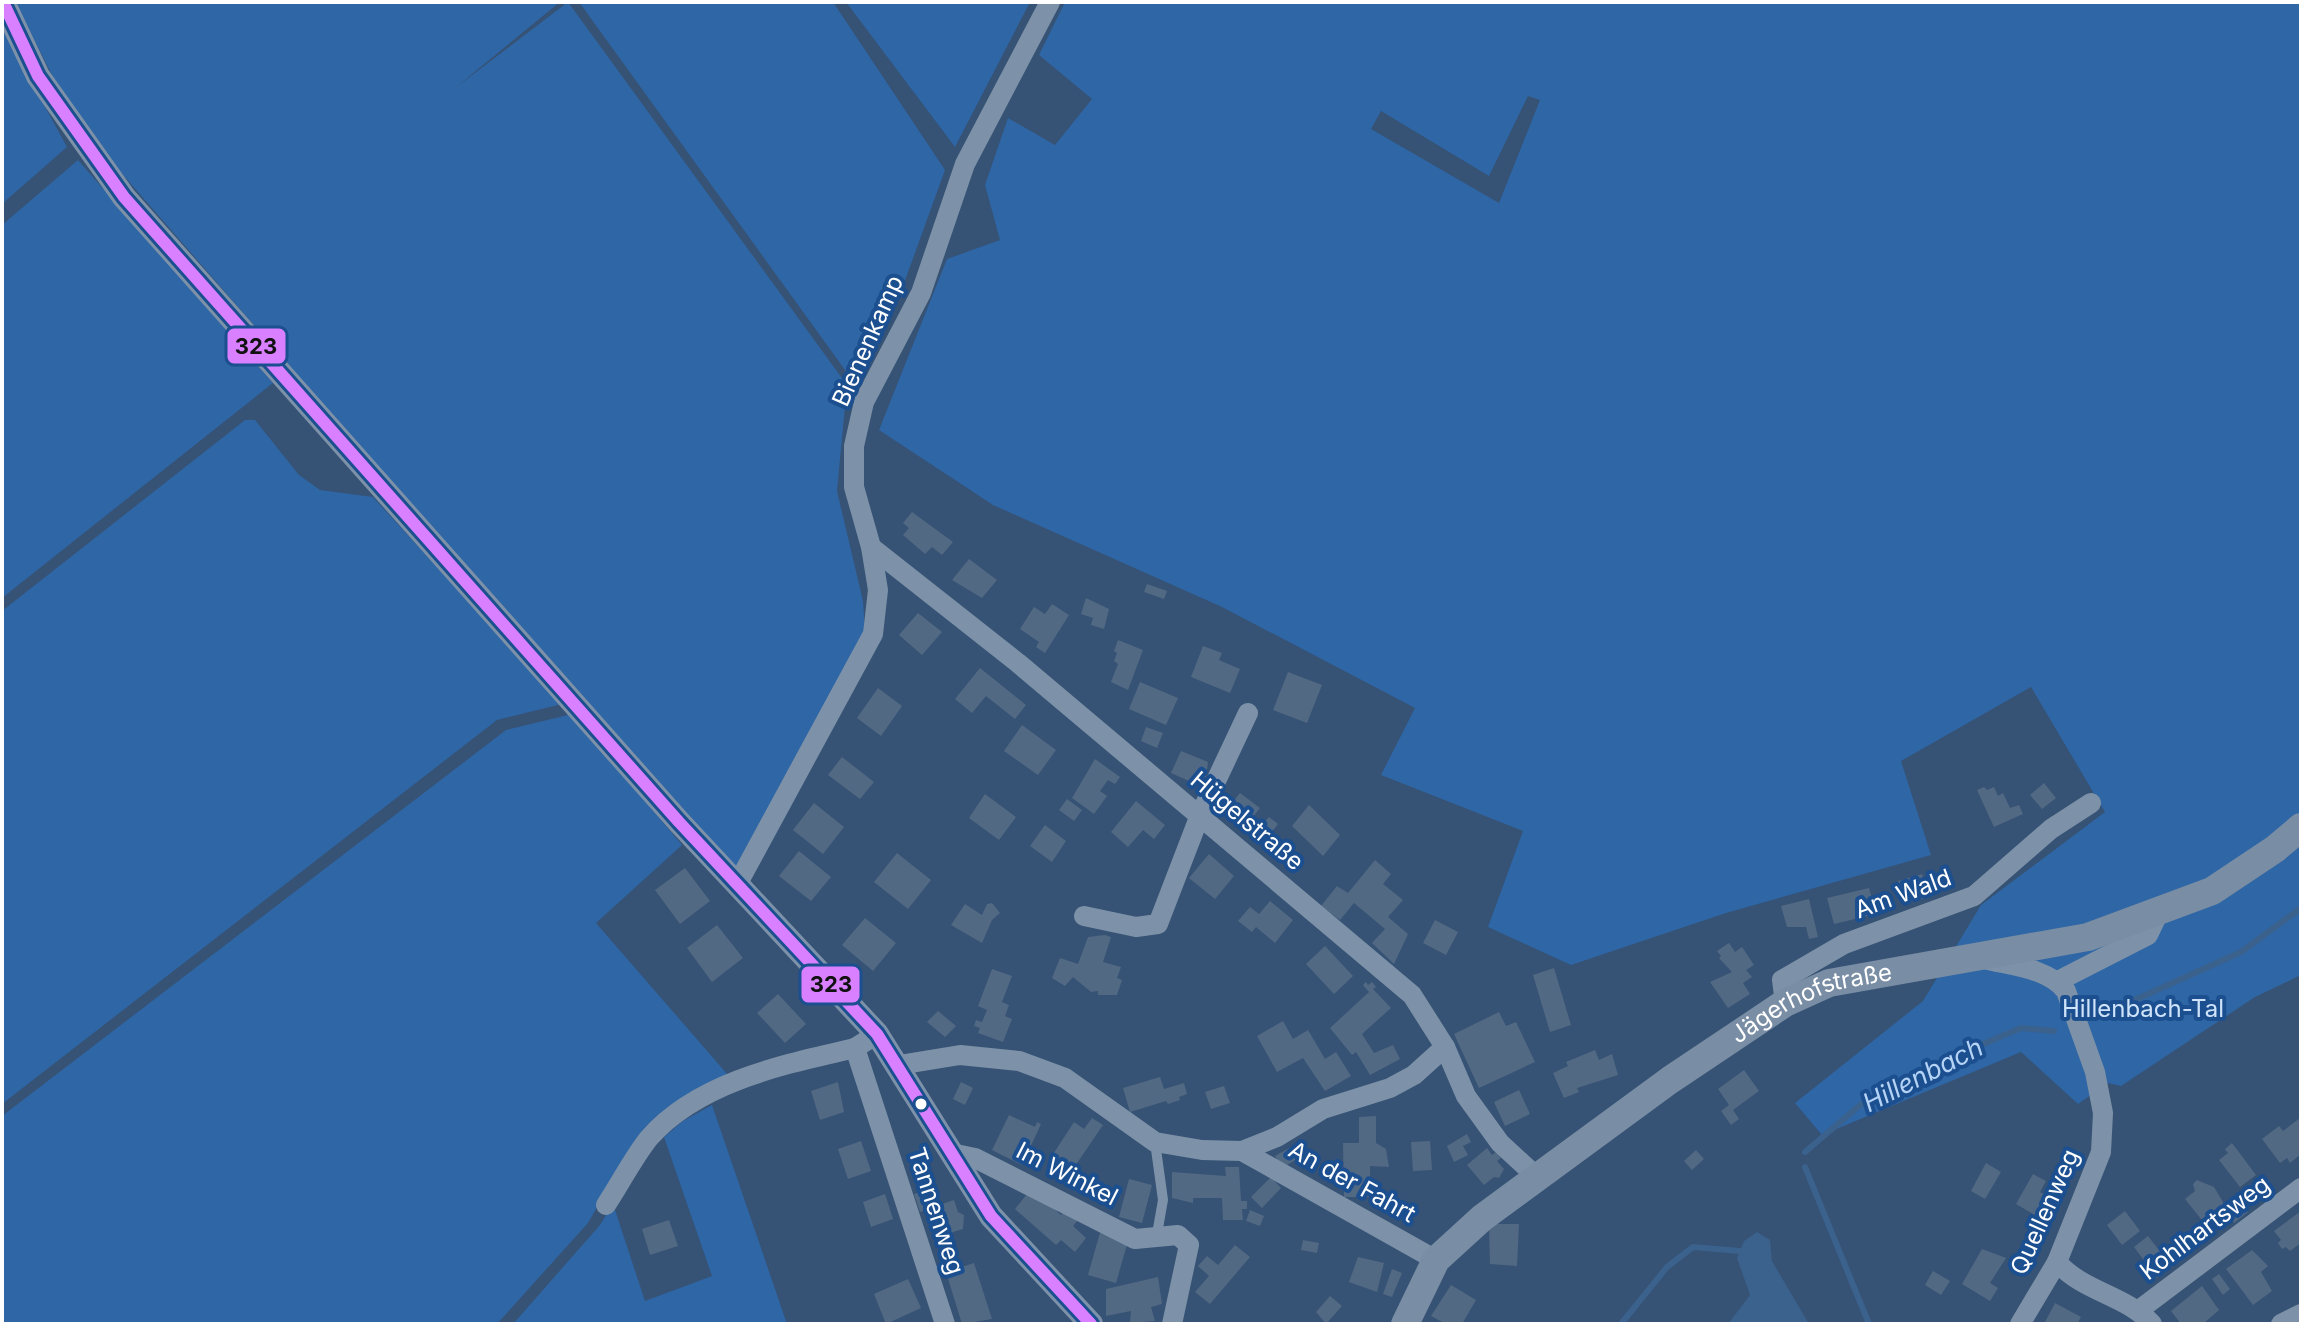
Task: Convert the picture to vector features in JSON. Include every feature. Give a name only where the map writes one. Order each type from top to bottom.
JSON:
[{"type":"main road","name":"Jägerhofstraße","points":[[1405,1324],[1436,1260],[1482,1218],[1670,1080],[1785,1003],[1829,983],[2088,937],[2212,891],[2275,849],[2301,827]]},
{"type":"street","points":[[3,2],[38,76],[124,197],[631,769],[877,1034],[991,1216],[1091,1324]]},
{"type":"street","name":"Bienenkamp","points":[[738,883],[873,634],[878,590],[871,547],[854,487],[854,446],[864,402],[921,293],[965,164],[1050,2]]},
{"type":"street","name":"Hügelstraße","points":[[871,547],[1200,815],[1412,995],[1445,1047],[1466,1096],[1500,1143],[1539,1179]]},
{"type":"street","points":[[1084,916],[1136,927],[1158,924],[1200,815],[1248,713]]},
{"type":"street","name":"Am Wald","points":[[1785,1003],[1782,980],[1844,944],[1974,896],[2051,829],[2091,803]]},
{"type":"street","points":[[1980,958],[2043,973],[2058,981],[2148,935],[2160,910]]},
{"type":"street","name":"Quellenweg","points":[[2020,1324],[2057,1262],[2101,1152],[2103,1113],[2095,1072],[2075,1010],[2058,981]]},
{"type":"street","points":[[606,1205],[650,1138],[678,1113],[704,1097],[779,1066],[855,1048],[877,1034]]},
{"type":"street","points":[[899,1065],[960,1055],[1019,1061],[1065,1078],[1155,1142],[1242,1151],[1277,1137],[1323,1109],[1390,1088],[1414,1075],[1445,1047]]},
{"type":"street","name":"Tannenweg","points":[[855,1048],[945,1324]]},
{"type":"street","name":"An der Fahrt","points":[[1242,1151],[1436,1260]]},
{"type":"street","name":"Im Winkel","points":[[951,1153],[975,1158],[1135,1239],[1157,1234],[1178,1235],[1189,1245],[1172,1324]]},
{"type":"street","name":"Kohlhartsweg","points":[[2146,1317],[2301,1188]]},
{"type":"street","points":[[2057,1262],[2072,1279],[2146,1317]]},
{"type":"street","points":[[2281,1324],[2301,1314]]},
{"type":"lane","points":[[1155,1142],[1163,1200],[1157,1234]]},
{"type":"green space","points":[[15,2],[560,2],[455,88],[568,2],[847,385],[837,491],[863,601],[865,632],[736,878],[110,160],[53,77]]},
{"type":"green space","points":[[579,2],[833,2],[945,170],[903,286],[853,381]]},
{"type":"green space","points":[[846,2],[1030,2],[955,147]]},
{"type":"green space","name":"Hillenbach-Tal","points":[[1065,2],[2301,2],[2301,975],[2255,997],[2121,1086],[2108,1083],[2078,1104],[2021,1052],[1822,1135],[1795,1103],[1923,1001],[1981,905],[2105,812],[2031,687],[1901,761],[1931,855],[1726,913],[1571,965],[1488,927],[1523,831],[1381,775],[1415,708],[1222,607],[993,505],[879,430],[947,259],[1000,240],[985,185],[1008,118],[1055,145],[1092,99],[1039,55]],"holes":[[[1528,96],[1540,100],[1499,203],[1371,129],[1381,111],[1489,176]]]},
{"type":"green space","points":[[2,28],[67,147],[2,204]]},
{"type":"green space","points":[[78,160],[273,383],[2,598],[2,225]]},
{"type":"green space","points":[[245,420],[255,420],[299,475],[320,490],[373,497],[562,704],[497,720],[2,1104],[2,611]]},
{"type":"green space","points":[[572,714],[682,845],[596,923],[728,1075],[631,1148],[588,1223],[497,1324],[2,1324],[2,1116],[506,730]]},
{"type":"green space","points":[[712,1105],[787,1324],[513,1324],[600,1225],[613,1204],[645,1301],[712,1276],[664,1137],[683,1121]]},
{"type":"shaded area","points":[[1757,1232],[1770,1240],[1772,1261],[1809,1324],[1728,1324],[1750,1295],[1737,1258],[1744,1241]]},
{"type":"building","points":[[912,512],[953,542],[942,555],[932,547],[925,554],[903,535],[909,528],[903,523]]},
{"type":"building","points":[[969,559],[997,580],[982,598],[952,580]]},
{"type":"building","points":[[1147,584],[1167,591],[1164,599],[1144,592]]},
{"type":"building","points":[[1086,598],[1109,609],[1104,629],[1091,625],[1093,618],[1081,614]]},
{"type":"building","points":[[1052,604],[1069,615],[1045,653],[1036,647],[1039,642],[1020,629],[1034,607],[1045,614]]},
{"type":"building","points":[[918,613],[942,632],[922,655],[899,635]]},
{"type":"building","points":[[1118,640],[1143,650],[1128,690],[1111,682],[1118,664],[1114,661],[1117,653],[1114,651]]},
{"type":"building","points":[[1203,646],[1222,653],[1219,660],[1240,669],[1230,693],[1191,677]]},
{"type":"building","points":[[980,668],[1026,705],[1015,719],[986,696],[972,713],[955,699]]},
{"type":"building","points":[[1288,672],[1322,685],[1307,723],[1273,710]]},
{"type":"building","points":[[1140,682],[1178,698],[1166,725],[1129,709]]},
{"type":"building","points":[[878,688],[902,706],[881,736],[857,718]]},
{"type":"building","points":[[1022,725],[1056,750],[1038,775],[1004,751]]},
{"type":"building","points":[[1146,727],[1163,733],[1157,748],[1141,741]]},
{"type":"building","points":[[1181,751],[1208,762],[1206,777],[1201,778],[1198,785],[1171,773]]},
{"type":"building","points":[[842,757],[874,782],[860,799],[828,775]]},
{"type":"building","points":[[1095,759],[1120,777],[1115,784],[1108,780],[1100,791],[1107,796],[1094,814],[1072,798]]},
{"type":"building","points":[[2044,783],[2056,798],[2042,809],[2030,795]]},
{"type":"building","points":[[1984,787],[1987,790],[1994,787],[1998,796],[2003,793],[2010,808],[2019,805],[2023,814],[1994,827],[1977,790]]},
{"type":"building","points":[[1240,793],[1260,808],[1243,829],[1223,814]]},
{"type":"building","points":[[985,794],[1016,817],[999,840],[969,818]]},
{"type":"building","points":[[1067,799],[1082,810],[1074,821],[1059,810]]},
{"type":"building","points":[[1136,801],[1165,825],[1154,839],[1143,830],[1128,847],[1111,832]]},
{"type":"building","points":[[814,803],[844,827],[823,854],[793,830]]},
{"type":"building","points":[[1309,805],[1340,835],[1323,856],[1292,826]]},
{"type":"building","points":[[1269,817],[1278,824],[1262,844],[1252,837]]},
{"type":"building","points":[[1045,825],[1066,841],[1052,862],[1030,846]]},
{"type":"building","points":[[799,851],[831,877],[811,901],[779,876]]},
{"type":"building","points":[[897,853],[931,880],[908,909],[874,882]]},
{"type":"building","points":[[1209,854],[1234,876],[1215,899],[1189,878]]},
{"type":"building","points":[[1375,860],[1391,874],[1383,884],[1403,900],[1388,917],[1408,934],[1394,964],[1372,943],[1385,929],[1354,903],[1340,920],[1321,906],[1337,886],[1348,893]]},
{"type":"building","points":[[685,868],[710,901],[680,924],[655,890]]},
{"type":"building","points":[[1922,874],[1929,897],[1905,903],[1898,881]]},
{"type":"building","points":[[1869,888],[1876,914],[1834,924],[1827,898]]},
{"type":"building","points":[[1809,899],[1818,937],[1809,939],[1806,927],[1787,927],[1781,906]]},
{"type":"building","points":[[1270,901],[1293,920],[1275,943],[1256,927],[1252,932],[1238,921],[1250,907],[1259,914]]},
{"type":"building","points":[[992,903],[1000,913],[992,920],[982,943],[951,925],[965,904],[982,915],[987,904]]},
{"type":"building","points":[[865,918],[896,943],[873,971],[842,945]]},
{"type":"building","points":[[1435,920],[1458,932],[1446,955],[1423,943]]},
{"type":"building","points":[[717,925],[743,958],[712,982],[687,948]]},
{"type":"building","points":[[1088,937],[1111,937],[1103,962],[1121,967],[1117,978],[1122,980],[1117,995],[1098,995],[1098,991],[1091,992],[1073,977],[1065,986],[1052,978],[1060,958],[1078,964]]},
{"type":"building","points":[[1729,943],[1735,952],[1742,947],[1754,965],[1746,970],[1752,977],[1743,983],[1750,994],[1728,1008],[1710,982],[1732,972],[1719,958],[1721,956],[1717,951]]},
{"type":"building","points":[[1325,946],[1353,976],[1334,994],[1306,964]]},
{"type":"building","points":[[1554,968],[1571,1025],[1550,1032],[1533,975]]},
{"type":"building","points":[[992,969],[1012,976],[1002,1002],[1009,1005],[1005,1016],[1012,1019],[1003,1042],[978,1033],[980,1028],[974,1026],[976,1020],[982,1022],[987,1010],[978,1006]]},
{"type":"building","points":[[1366,982],[1368,985],[1372,982],[1376,987],[1373,989],[1391,1008],[1362,1034],[1374,1053],[1393,1045],[1400,1059],[1370,1075],[1356,1052],[1352,1055],[1330,1028],[1369,992],[1363,985]]},
{"type":"building","points":[[778,994],[806,1024],[785,1043],[757,1013]]},
{"type":"building","points":[[938,1011],[956,1026],[945,1037],[927,1022]]},
{"type":"building","points":[[1499,1012],[1506,1026],[1516,1022],[1535,1062],[1479,1088],[1454,1034]]},
{"type":"building","points":[[1283,1021],[1293,1039],[1308,1030],[1325,1059],[1336,1052],[1351,1076],[1325,1091],[1303,1058],[1277,1072],[1257,1036]]},
{"type":"building","points":[[1595,1050],[1599,1060],[1612,1054],[1618,1075],[1577,1088],[1579,1092],[1564,1098],[1553,1073],[1568,1066],[1566,1062]]},
{"type":"building","points":[[1744,1070],[1759,1091],[1733,1110],[1739,1119],[1731,1125],[1721,1111],[1729,1105],[1718,1089]]},
{"type":"building","points":[[1160,1077],[1164,1089],[1184,1083],[1187,1094],[1168,1104],[1166,1101],[1130,1112],[1123,1088]]},
{"type":"building","points":[[838,1082],[844,1112],[820,1120],[811,1091]]},
{"type":"building","points":[[961,1082],[973,1088],[965,1105],[953,1099]]},
{"type":"building","points":[[1224,1086],[1230,1103],[1211,1109],[1205,1092]]},
{"type":"building","points":[[1519,1090],[1530,1114],[1505,1126],[1494,1102]]},
{"type":"building","points":[[1009,1115],[1035,1127],[1037,1122],[1041,1124],[1022,1165],[992,1150]]},
{"type":"building","points":[[1376,1116],[1376,1143],[1386,1149],[1389,1167],[1370,1166],[1370,1197],[1344,1197],[1343,1143],[1359,1143],[1359,1117]]},
{"type":"building","points":[[1092,1118],[1103,1125],[1071,1172],[1050,1159],[1074,1122],[1084,1129]]},
{"type":"building","points":[[2300,1118],[2301,1154],[2290,1163],[2287,1158],[2280,1163],[2262,1139],[2279,1126],[2283,1131]]},
{"type":"building","points":[[1467,1134],[1471,1142],[1463,1146],[1468,1155],[1454,1162],[1447,1146]]},
{"type":"building","points":[[861,1141],[871,1171],[848,1179],[838,1149]]},
{"type":"building","points":[[1430,1141],[1432,1170],[1413,1171],[1411,1142]]},
{"type":"building","points":[[2232,1143],[2256,1175],[2240,1187],[2219,1160],[2228,1153],[2225,1149]]},
{"type":"building","points":[[1291,1147],[1297,1159],[1282,1168],[1275,1156]]},
{"type":"building","points":[[1487,1148],[1492,1155],[1496,1152],[1501,1158],[1497,1161],[1504,1169],[1499,1178],[1494,1177],[1484,1185],[1467,1165]]},
{"type":"building","points":[[1696,1150],[1704,1159],[1692,1170],[1684,1161]]},
{"type":"building","points":[[1986,1163],[2001,1172],[1985,1199],[1971,1191]]},
{"type":"building","points":[[1225,1167],[1239,1167],[1241,1201],[1247,1201],[1247,1209],[1242,1209],[1243,1220],[1223,1220],[1222,1198],[1193,1198],[1193,1203],[1172,1198],[1172,1172],[1226,1176]]},
{"type":"building","points":[[2033,1174],[2046,1181],[2040,1192],[2053,1200],[2042,1219],[2016,1204]]},
{"type":"building","points":[[1271,1177],[1281,1188],[1262,1208],[1251,1197]]},
{"type":"building","points":[[1129,1179],[1152,1185],[1142,1223],[1119,1217]]},
{"type":"building","points":[[2197,1180],[2214,1187],[2226,1207],[2205,1224],[2185,1199],[2195,1191],[2193,1184]]},
{"type":"building","points":[[932,1189],[937,1206],[954,1200],[958,1212],[964,1215],[963,1229],[953,1232],[950,1237],[934,1238],[926,1210],[920,1212],[914,1194]]},
{"type":"building","points":[[1031,1189],[1061,1215],[1066,1209],[1078,1220],[1073,1226],[1086,1238],[1075,1252],[1061,1240],[1056,1245],[1015,1209]]},
{"type":"building","points":[[885,1194],[893,1219],[871,1227],[863,1202]]},
{"type":"building","points":[[2240,1202],[2248,1212],[2234,1223],[2226,1213]]},
{"type":"building","points":[[1250,1210],[1264,1216],[1260,1226],[1246,1221]]},
{"type":"building","points":[[2125,1211],[2140,1231],[2122,1245],[2107,1225]]},
{"type":"building","points":[[2301,1211],[2301,1243],[2290,1251],[2286,1247],[2282,1249],[2278,1243],[2281,1240],[2274,1231]]},
{"type":"building","points":[[669,1220],[678,1246],[650,1255],[642,1229]]},
{"type":"building","points":[[1489,1224],[1519,1224],[1517,1266],[1490,1264]]},
{"type":"building","points":[[1101,1229],[1128,1241],[1116,1283],[1088,1275]]},
{"type":"building","points":[[2148,1236],[2172,1267],[2157,1278],[2134,1247]]},
{"type":"building","points":[[1303,1240],[1319,1243],[1317,1253],[1301,1250]]},
{"type":"building","points":[[1235,1245],[1250,1257],[1210,1304],[1195,1292],[1209,1276],[1198,1266],[1207,1256],[1218,1265]]},
{"type":"building","points":[[1982,1249],[2006,1258],[1990,1283],[1998,1288],[1990,1301],[1962,1284]]},
{"type":"building","points":[[2252,1250],[2268,1266],[2261,1272],[2272,1291],[2253,1305],[2226,1269]]},
{"type":"building","points":[[1358,1257],[1384,1263],[1377,1292],[1349,1282]]},
{"type":"building","points":[[974,1263],[992,1319],[962,1324],[946,1272]]},
{"type":"building","points":[[1392,1269],[1402,1273],[1392,1297],[1383,1294]]},
{"type":"building","points":[[1933,1271],[1950,1281],[1941,1295],[1925,1285]]},
{"type":"building","points":[[2219,1274],[2230,1289],[2223,1295],[2212,1279]]},
{"type":"building","points":[[1158,1277],[1162,1304],[1151,1307],[1155,1321],[1130,1323],[1131,1311],[1106,1316],[1106,1289]]},
{"type":"building","points":[[908,1279],[921,1308],[886,1324],[874,1294]]},
{"type":"building","points":[[1451,1285],[1476,1300],[1462,1324],[1446,1324],[1431,1316]]},
{"type":"building","points":[[2202,1286],[2219,1310],[2203,1324],[2181,1324],[2171,1311]]},
{"type":"building","points":[[1330,1296],[1342,1306],[1326,1324],[1316,1312]]},
{"type":"building","points":[[2055,1303],[2081,1317],[2077,1324],[2044,1324]]},
{"type":"waterway","name":"Hillenbach","points":[[2108,1012],[2241,952],[2301,908]]},
{"type":"waterway","name":"Hillenbach","points":[[1805,1152],[1859,1106],[1917,1072],[2021,1028],[2054,1031]]},
{"type":"waterway","name":"Hillenbach","points":[[1805,1167],[1869,1324]]},
{"type":"waterway","points":[[1621,1324],[1667,1267],[1693,1247],[1740,1251]]},
{"type":"transit line","name":"323","points":[[3,2],[38,76],[124,197],[679,822],[877,1034],[991,1216],[1091,1324]]}]
